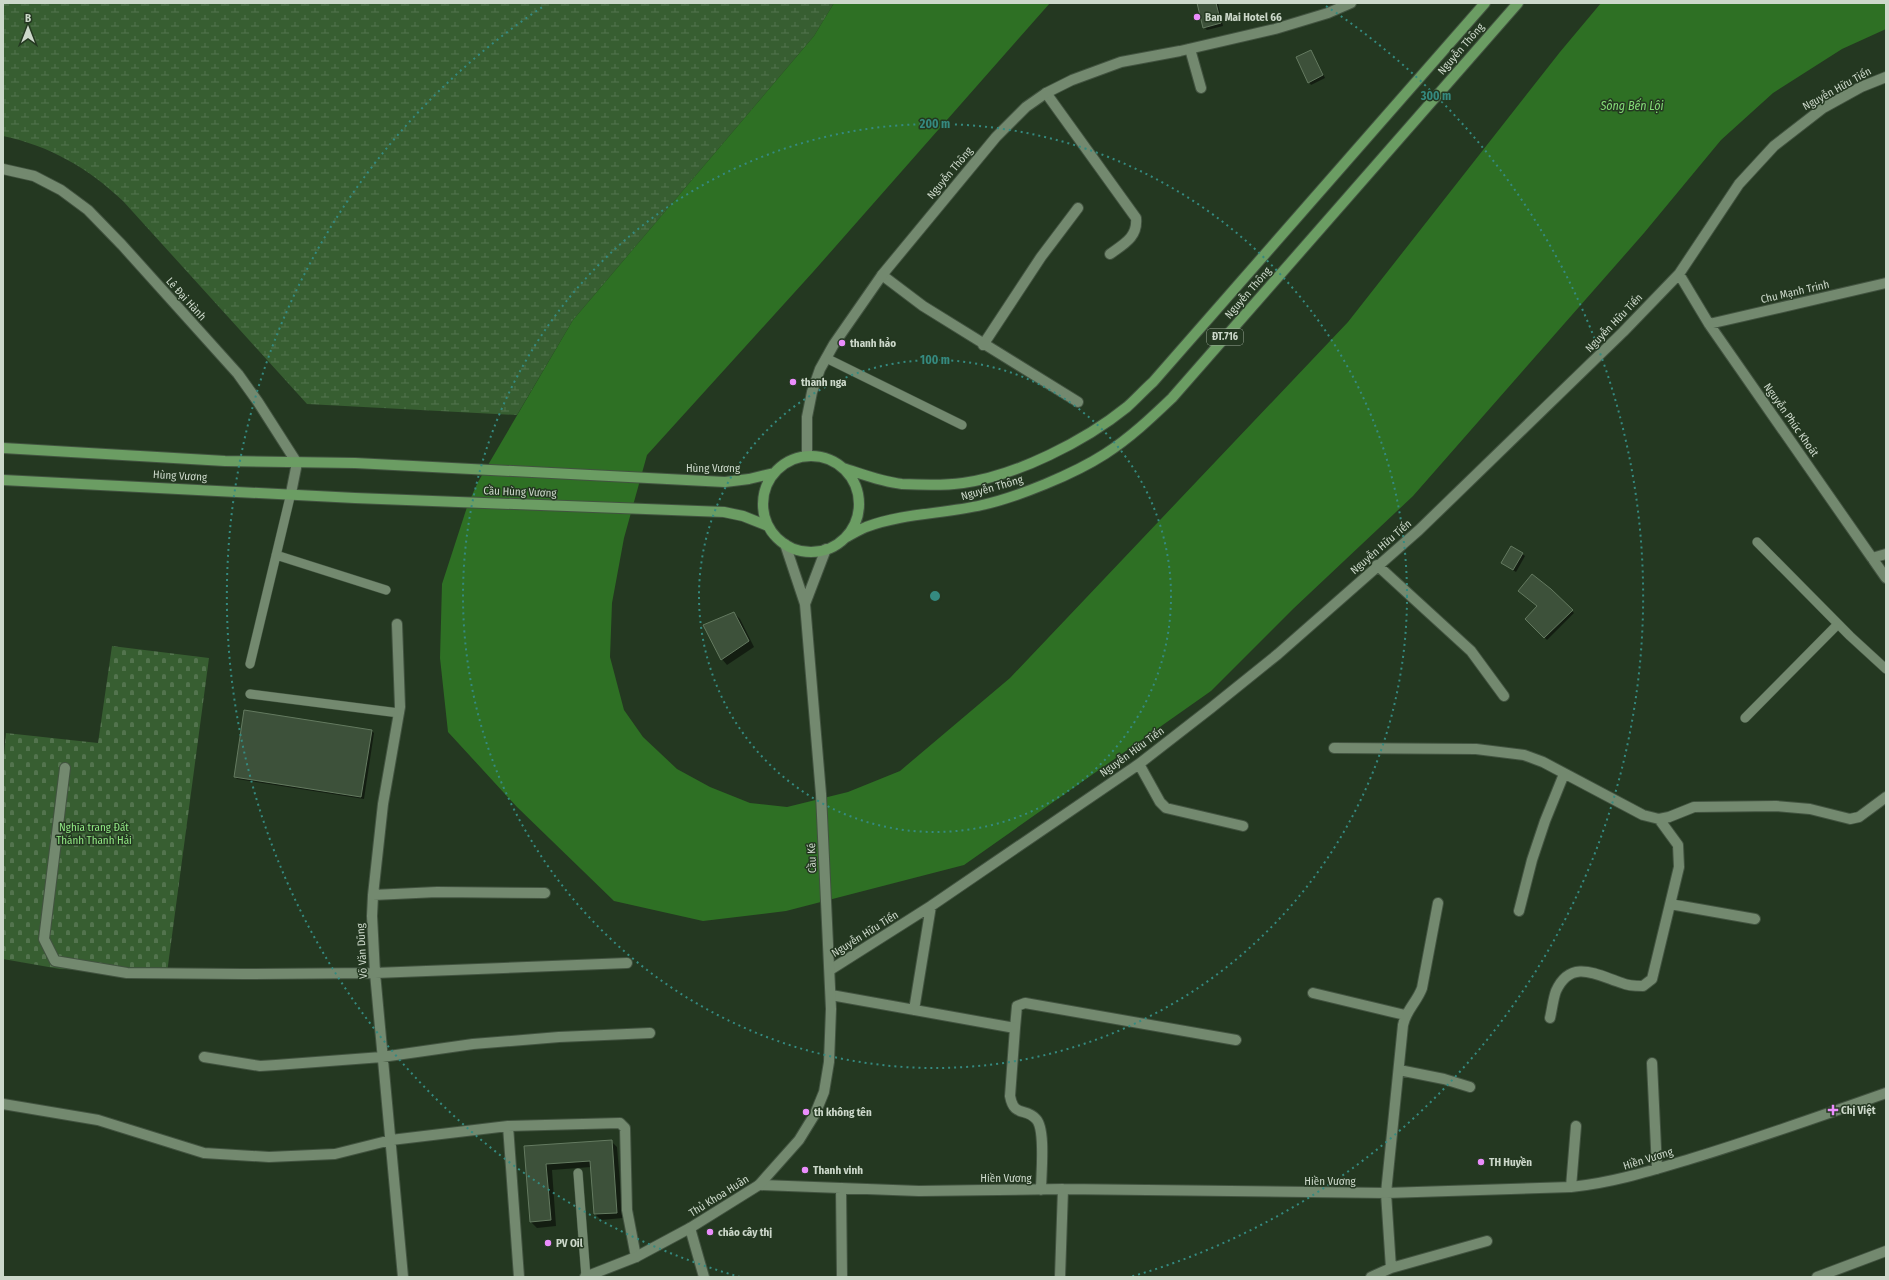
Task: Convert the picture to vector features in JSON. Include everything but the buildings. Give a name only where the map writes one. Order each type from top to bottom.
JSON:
[{"type":"main road","name":"Nguyễn Thông","points":[[843,468],[900,484],[932,485],[963,483],[1001,474],[1049,455],[1091,432],[1126,407],[1153,382],[1485,3]]},
{"type":"main road","name":"Nguyễn Thông","points":[[845,538],[866,527],[890,521],[984,505],[1017,494],[1059,478],[1104,454],[1143,426],[1172,398],[1518,3]]},
{"type":"main road","name":"Hùng Vương","points":[[3,448],[225,461],[356,463]]},
{"type":"main road","points":[[807,456],[820,456],[832,460],[843,468],[852,478],[857,490],[859,503],[858,515],[853,527],[845,538],[826,549],[806,551],[784,544],[775,536],[763,515],[762,498],[767,482],[774,472],[782,464],[794,458],[807,456]]},
{"type":"main road","name":"Cầu Hùng Vương","points":[[356,463],[676,479]]},
{"type":"main road","name":"Hùng Vương","points":[[676,479],[725,482],[749,479],[774,472]]},
{"type":"main road","name":"Hùng Vương","points":[[3,480],[291,493],[356,498]]},
{"type":"main road","name":"Cầu Hùng Vương","points":[[356,498],[724,512],[744,516],[768,526]]},
{"type":"street","name":"Nguyễn Thông","points":[[807,456],[807,417],[812,392],[820,369],[826,358],[882,275],[996,137],[1026,107],[1046,93],[1085,73],[1121,62],[1190,49],[1275,30],[1328,13],[1351,3]]},
{"type":"street","points":[[1190,49],[1201,88]]},
{"type":"street","name":"Nguyễn Hữu Tiến","points":[[830,970],[931,906],[1139,764],[1249,678],[1419,530],[1598,357],[1679,274],[1739,184],[1774,146],[1823,108],[1886,77]]},
{"type":"street","points":[[1046,93],[1136,218],[1137,226],[1134,236],[1110,254]]},
{"type":"street","name":"Lê Đại Hành","points":[[3,169],[34,176],[61,190],[88,210],[122,245],[238,374],[297,463]]},
{"type":"street","points":[[983,344],[1041,257],[1078,208]]},
{"type":"street","name":"Nguyễn Phúc Khoát","points":[[1679,274],[1709,324],[1886,578]]},
{"type":"street","points":[[882,275],[923,306],[1078,402]]},
{"type":"street","name":"Chu Mạnh Trinh","points":[[1709,324],[1886,283]]},
{"type":"street","points":[[291,493],[297,463]]},
{"type":"street","points":[[784,544],[805,604]]},
{"type":"street","points":[[805,604],[826,549]]},
{"type":"street","points":[[1872,558],[1886,554]]},
{"type":"street","points":[[1378,565],[1471,651],[1504,696]]},
{"type":"street","name":"Cầu Ké","points":[[805,604],[821,794],[826,921]]},
{"type":"street","name":"Võ Văn Dũng","points":[[397,624],[400,698],[399,713],[383,804],[372,895],[375,973],[403,1277]]},
{"type":"street","points":[[1334,748],[1476,749],[1524,755],[1543,762],[1643,815],[1659,819],[1669,817],[1694,807],[1776,806],[1810,810],[1850,819],[1859,817],[1886,797]]},
{"type":"street","points":[[1139,764],[1160,802],[1166,808],[1244,826]]},
{"type":"street","points":[[65,768],[44,939],[55,961],[127,973],[375,973],[627,963]]},
{"type":"street","points":[[1519,911],[1532,860],[1545,821],[1564,774]]},
{"type":"street","points":[[1550,1018],[1556,992],[1564,978],[1574,971],[1592,972],[1624,984],[1643,986],[1652,979],[1679,868],[1678,845],[1659,819]]},
{"type":"street","points":[[372,895],[436,892],[545,893]]},
{"type":"street","points":[[1391,1268],[1386,1193],[1405,1015],[1418,999],[1422,988],[1438,903]]},
{"type":"street","points":[[1670,904],[1755,920]]},
{"type":"street","points":[[914,1010],[931,906]]},
{"type":"street","name":"Thủ Khoa Huân","points":[[586,1277],[636,1257],[690,1228],[760,1185],[799,1140],[815,1114],[824,1092],[829,1062],[831,996],[826,921]]},
{"type":"street","points":[[1313,993],[1405,1015]]},
{"type":"street","points":[[831,996],[1015,1028]]},
{"type":"street","points":[[1041,1190],[1042,1134],[1039,1122],[1035,1117],[1016,1110],[1012,1104],[1010,1096],[1017,1006],[1025,1002],[1236,1040]]},
{"type":"street","points":[[204,1057],[260,1066],[382,1057],[473,1044],[559,1037],[650,1033]]},
{"type":"street","points":[[1652,1063],[1656,1169]]},
{"type":"street","points":[[1399,1070],[1444,1078],[1470,1087]]},
{"type":"street","name":"Hiền Vương","points":[[760,1185],[919,1191],[1063,1189],[1386,1193],[1571,1187],[1619,1180],[1656,1169],[1729,1147],[1886,1093]]},
{"type":"street","points":[[3,1104],[98,1120],[204,1153],[269,1157],[335,1154],[391,1140],[508,1126],[614,1122],[622,1124],[625,1128],[626,1210],[636,1257]]},
{"type":"street","points":[[508,1126],[518,1277]]},
{"type":"street","points":[[1571,1187],[1576,1126]]},
{"type":"street","points":[[841,1188],[842,1277]]},
{"type":"street","points":[[1060,1277],[1063,1189]]},
{"type":"street","points":[[690,1228],[704,1277]]},
{"type":"street","points":[[1372,1277],[1391,1268],[1487,1241]]},
{"type":"street","points":[[1817,1277],[1886,1251]]},
{"type":"lane","points":[[826,358],[962,425]]},
{"type":"lane","points":[[250,664],[291,493]]},
{"type":"lane","points":[[1757,542],[1838,624],[1886,669]]},
{"type":"lane","points":[[276,555],[386,590]]},
{"type":"lane","points":[[1745,718],[1838,624]]},
{"type":"lane","points":[[250,694],[399,713]]},
{"type":"lane","points":[[578,1173],[586,1277]]},
{"type":"green space","points":[[3,3],[834,3],[814,36],[573,320],[517,415],[307,404],[123,201],[110,189],[68,160],[52,152],[20,140],[3,136]]},
{"type":"green space","name":"Nghĩa trang Đất Thánh Thanh Hải","points":[[112,646],[209,658],[167,973],[60,969],[3,959],[3,765],[6,733],[98,743]]},
{"type":"water","name":"Sông Bến Lội","points":[[834,3],[1050,3],[813,272],[647,455],[624,538],[612,603],[610,657],[624,710],[643,737],[677,769],[710,787],[750,803],[787,807],[848,792],[900,771],[1010,678],[1348,322],[1560,52],[1601,3],[1886,3],[1886,29],[1842,49],[1773,93],[1721,140],[1644,233],[1413,496],[1293,609],[1211,691],[964,865],[786,911],[703,921],[614,901],[517,807],[448,732],[440,658],[442,584],[468,504],[478,482],[573,320],[814,36]]},
{"type":"place","name":"Ban Mai Hotel 66","points":[[1197,17]]},
{"type":"place","name":"thanh hảo","points":[[842,343]]},
{"type":"place","name":"thanh nga","points":[[793,382]]},
{"type":"place","name":"Chị Việt","points":[[1833,1110]]},
{"type":"place","name":"th không tên","points":[[806,1112]]},
{"type":"place","name":"TH Huyền","points":[[1481,1162]]},
{"type":"place","name":"Thanh vinh","points":[[805,1170]]},
{"type":"place","name":"cháo cây thị","points":[[710,1232]]},
{"type":"place","name":"PV Oil","points":[[548,1243]]}]
